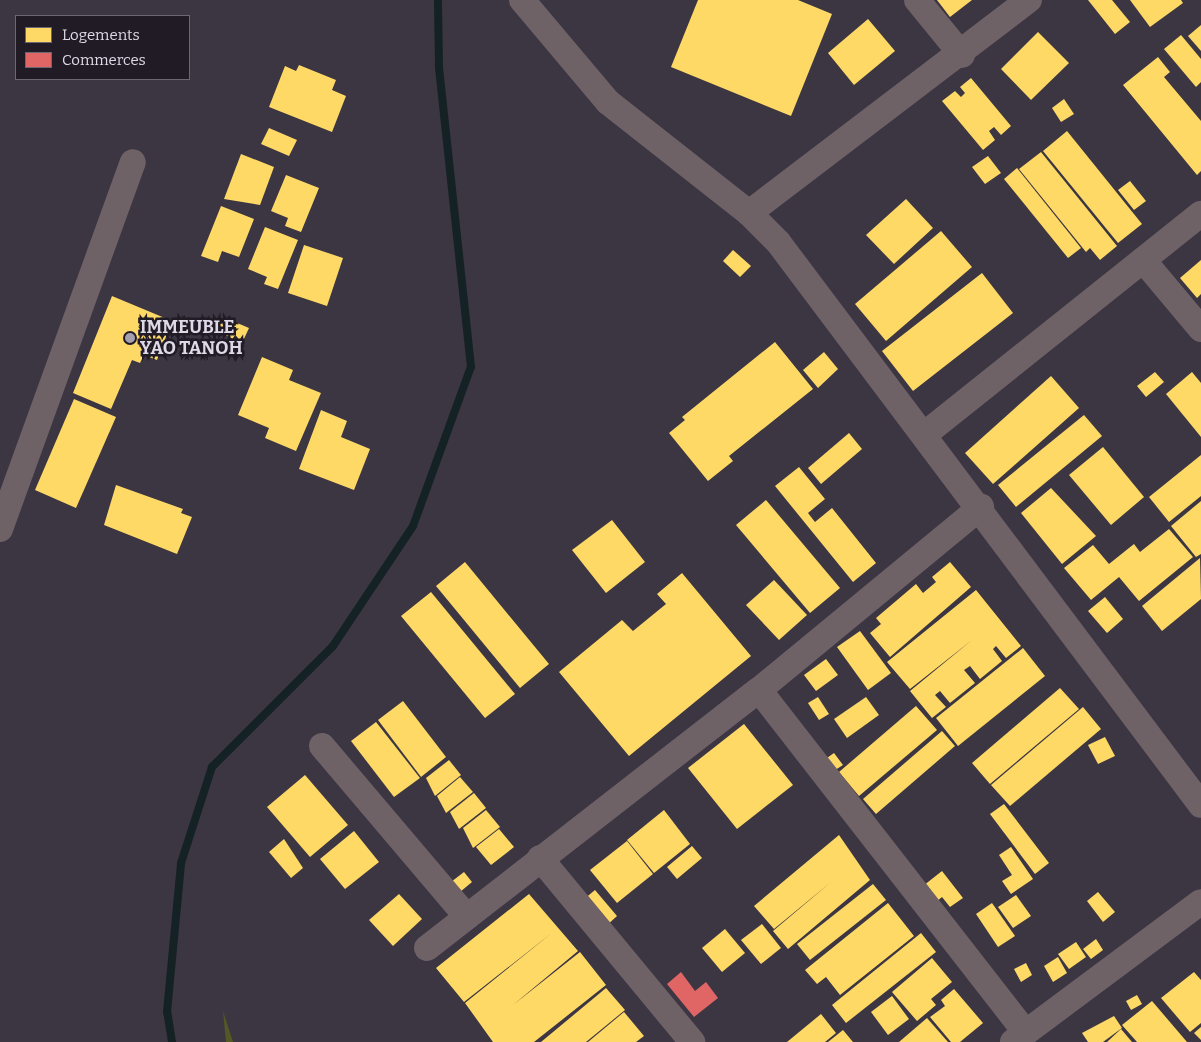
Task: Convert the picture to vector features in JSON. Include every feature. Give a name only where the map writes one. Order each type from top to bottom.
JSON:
[{"type":"street","points":[[522,0],[608,102],[749,214],[778,242],[981,507],[1201,805]]},
{"type":"street","points":[[917,0],[962,55]]},
{"type":"street","points":[[749,214],[962,55],[1029,0]]},
{"type":"street","points":[[0,529],[133,162]]},
{"type":"street","points":[[925,434],[1201,214]]},
{"type":"street","points":[[1143,260],[1201,329]]},
{"type":"street","points":[[427,948],[540,858],[759,690],[981,507]]},
{"type":"street","points":[[759,690],[1019,1037],[1201,902]]},
{"type":"street","points":[[322,746],[467,917]]},
{"type":"street","points":[[540,858],[692,1042]]},
{"type":"green space","points":[[223,1011],[233,1042],[226,1042]]},
{"type":"building: Logements","points":[[698,0],[798,0],[832,14],[791,116],[671,67]]},
{"type":"building: Logements","points":[[937,0],[972,0],[950,17]]},
{"type":"building: Logements","points":[[1088,0],[1112,0],[1130,22],[1115,34]]},
{"type":"building: Logements","points":[[1130,0],[1181,0],[1183,3],[1150,27]]},
{"type":"building: Logements","points":[[868,19],[895,51],[854,85],[828,53]]},
{"type":"building: Logements","points":[[1201,25],[1201,51],[1188,36]]},
{"type":"building: Logements","points":[[1038,32],[1069,63],[1031,100],[1001,69]]},
{"type":"building: Logements","points":[[1181,35],[1201,59],[1201,82],[1196,87],[1164,49]]},
{"type":"building: Logements","points":[[1158,57],[1170,72],[1164,77],[1201,121],[1201,171],[1197,175],[1123,85]]},
{"type":"building: Logements","points":[[299,65],[336,80],[332,90],[346,96],[332,132],[269,107],[285,66],[296,71]]},
{"type":"building: Logements","points":[[971,78],[1011,126],[1001,135],[994,127],[989,131],[995,140],[983,150],[942,101],[955,91],[961,97],[965,93],[960,87]]},
{"type":"building: Logements","points":[[1064,99],[1074,114],[1061,122],[1052,108]]},
{"type":"building: Logements","points":[[269,128],[297,140],[289,156],[261,144]]},
{"type":"building: Logements","points":[[1067,131],[1142,224],[1118,243],[1043,151]]},
{"type":"building: Logements","points":[[1041,152],[1117,246],[1100,260],[1090,248],[1086,252],[1019,169]]},
{"type":"building: Logements","points":[[241,154],[274,167],[260,205],[224,199]]},
{"type":"building: Logements","points":[[988,156],[1001,173],[985,184],[972,167]]},
{"type":"building: Logements","points":[[1017,168],[1081,248],[1068,258],[1004,179]]},
{"type":"building: Logements","points":[[286,175],[319,188],[301,232],[285,226],[288,218],[271,211]]},
{"type":"building: Logements","points":[[1130,181],[1146,201],[1134,210],[1118,190]]},
{"type":"building: Logements","points":[[906,199],[933,228],[894,264],[866,235]]},
{"type":"building: Logements","points":[[221,206],[254,219],[239,257],[222,251],[218,262],[201,256]]},
{"type":"building: Logements","points":[[265,227],[298,240],[278,289],[264,284],[267,277],[248,269]]},
{"type":"building: Logements","points":[[941,231],[972,267],[886,341],[855,304]]},
{"type":"building: Logements","points":[[304,245],[343,258],[327,306],[288,293]]},
{"type":"building: Logements","points":[[733,250],[751,266],[740,277],[723,261]]},
{"type":"building: Logements","points":[[1201,260],[1201,294],[1197,298],[1180,278]]},
{"type":"building: Logements","points":[[982,273],[1013,313],[913,391],[882,351]]},
{"type":"building: Logements","name":"IMMEUBLE YAO TANOH","points":[[112,296],[172,321],[157,360],[144,355],[140,363],[132,360],[111,409],[73,393]]},
{"type":"building: Logements","name":"IMMEUBLE YAO TANOH","points":[[223,317],[249,328],[242,343],[217,331]]},
{"type":"building: Logements","points":[[775,342],[813,389],[729,456],[733,461],[708,481],[669,433],[685,420],[682,417]]},
{"type":"building: Logements","points":[[824,352],[838,369],[818,388],[803,370]]},
{"type":"building: Logements","points":[[262,357],[293,370],[289,380],[321,393],[296,451],[265,438],[269,428],[238,415]]},
{"type":"building: Logements","points":[[1155,372],[1164,382],[1146,397],[1137,386]]},
{"type":"building: Logements","points":[[1192,372],[1201,383],[1201,437],[1166,394]]},
{"type":"building: Logements","points":[[1051,376],[1079,408],[993,484],[965,453]]},
{"type":"building: Logements","points":[[74,399],[116,417],[76,508],[35,490]]},
{"type":"building: Logements","points":[[321,410],[347,421],[341,437],[370,449],[354,490],[299,469]]},
{"type":"building: Logements","points":[[1084,415],[1102,436],[1016,507],[998,485]]},
{"type":"building: Logements","points":[[849,433],[862,449],[821,484],[808,468]]},
{"type":"building: Logements","points":[[1103,447],[1144,497],[1111,525],[1069,475]]},
{"type":"building: Logements","points":[[1201,455],[1201,496],[1169,522],[1149,497]]},
{"type":"building: Logements","points":[[799,467],[825,499],[808,513],[815,522],[832,508],[876,563],[853,582],[775,486]]},
{"type":"building: Logements","points":[[116,485],[183,509],[181,513],[192,517],[177,554],[104,525]]},
{"type":"building: Logements","points":[[1051,488],[1096,536],[1062,564],[1021,513]]},
{"type":"building: Logements","points":[[766,500],[840,588],[810,613],[736,525]]},
{"type":"building: Logements","points":[[1201,501],[1201,554],[1196,557],[1171,526]]},
{"type":"building: Logements","points":[[612,520],[645,562],[606,593],[572,550]]},
{"type":"building: Logements","points":[[1169,529],[1193,557],[1139,601],[1119,577],[1091,600],[1064,568],[1093,545],[1109,564],[1134,544],[1140,552]]},
{"type":"building: Logements","points":[[1200,558],[1201,599],[1162,631],[1142,606]]},
{"type":"building: Logements","points":[[465,562],[549,664],[520,688],[436,586]]},
{"type":"building: Logements","points":[[950,562],[971,587],[890,657],[870,633],[881,624],[876,618],[916,584],[923,593],[936,582],[932,577]]},
{"type":"building: Logements","points":[[682,573],[751,656],[629,756],[559,672],[622,620],[633,631],[666,604],[657,594]]},
{"type":"building: Logements","points":[[774,580],[807,615],[779,640],[746,605]]},
{"type":"building: Logements","points":[[976,590],[1021,646],[1006,658],[996,646],[993,649],[1002,661],[980,679],[970,666],[964,670],[975,683],[950,703],[940,691],[935,695],[946,707],[932,718],[910,691],[972,640],[910,689],[887,662]]},
{"type":"building: Logements","points":[[431,592],[515,694],[485,718],[401,616]]},
{"type":"building: Logements","points":[[1105,597],[1123,619],[1107,633],[1088,611]]},
{"type":"building: Logements","points":[[860,631],[891,673],[868,690],[837,647]]},
{"type":"building: Logements","points":[[1023,648],[1045,676],[958,746],[936,718]]},
{"type":"building: Logements","points":[[826,659],[838,675],[816,691],[804,675]]},
{"type":"building: Logements","points":[[1060,688],[1079,709],[990,784],[972,763]]},
{"type":"building: Logements","points":[[818,697],[829,714],[819,720],[808,703]]},
{"type":"building: Logements","points":[[866,697],[879,715],[847,738],[834,719]]},
{"type":"building: Logements","points":[[403,701],[446,757],[421,777],[378,720]]},
{"type":"building: Logements","points":[[916,706],[937,730],[859,796],[839,772]]},
{"type":"building: Logements","points":[[1083,707],[1101,729],[1010,806],[991,785]]},
{"type":"building: Logements","points":[[376,722],[420,778],[394,797],[351,741]]},
{"type":"building: Logements","points":[[744,724],[793,785],[737,829],[688,768]]},
{"type":"building: Logements","points":[[942,731],[955,746],[876,814],[863,799]]},
{"type":"building: Logements","points":[[1105,737],[1115,756],[1098,764],[1088,745]]},
{"type":"building: Logements","points":[[834,753],[843,765],[832,772],[824,760]]},
{"type":"building: Logements","points":[[449,760],[461,775],[435,796],[426,778]]},
{"type":"building: Logements","points":[[305,775],[348,825],[310,857],[267,807]]},
{"type":"building: Logements","points":[[460,777],[473,792],[446,813],[437,796]]},
{"type":"building: Logements","points":[[474,793],[486,808],[459,829],[450,812]]},
{"type":"building: Logements","points":[[1004,804],[1049,863],[1035,874],[990,814]]},
{"type":"building: Logements","points":[[486,810],[500,827],[473,848],[463,828]]},
{"type":"building: Logements","points":[[664,810],[690,844],[654,873],[627,840]]},
{"type":"building: Logements","points":[[499,829],[514,847],[491,865],[476,847]]},
{"type":"building: Logements","points":[[354,831],[379,862],[345,889],[320,859]]},
{"type":"building: Logements","points":[[839,835],[870,880],[788,949],[773,931],[831,882],[774,929],[754,906]]},
{"type":"building: Logements","points":[[284,839],[303,868],[291,878],[269,852]]},
{"type":"building: Logements","points":[[627,841],[653,874],[617,903],[590,870]]},
{"type":"building: Logements","points":[[692,846],[702,858],[677,879],[667,867]]},
{"type":"building: Logements","points":[[1011,847],[1033,879],[1011,894],[1002,881],[1012,875],[999,855]]},
{"type":"building: Logements","points":[[942,871],[963,898],[950,907],[942,897],[936,902],[923,886]]},
{"type":"building: Logements","points":[[464,872],[472,882],[460,892],[451,882]]},
{"type":"building: Logements","points":[[873,884],[886,900],[810,960],[797,944]]},
{"type":"building: Logements","points":[[595,890],[617,916],[605,927],[583,900]]},
{"type":"building: Logements","points":[[1098,892],[1115,912],[1103,922],[1087,901]]},
{"type":"building: Logements","points":[[399,894],[422,919],[393,946],[369,920]]},
{"type":"building: Logements","points":[[529,894],[578,951],[513,1005],[580,952],[606,985],[534,1042],[493,1042],[465,1003],[553,932],[464,1002],[436,968]]},
{"type":"building: Logements","points":[[1016,895],[1031,916],[1013,928],[998,907]]},
{"type":"building: Logements","points":[[888,903],[914,936],[840,995],[826,977],[817,984],[805,970]]},
{"type":"building: Logements","points":[[992,903],[1015,936],[998,947],[976,914]]},
{"type":"building: Logements","points":[[762,924],[781,948],[761,964],[741,940]]},
{"type":"building: Logements","points":[[725,929],[745,953],[722,972],[702,948]]},
{"type":"building: Logements","points":[[921,933],[936,952],[846,1023],[832,1005]]},
{"type":"building: Logements","points":[[1096,939],[1103,950],[1091,959],[1083,949]]},
{"type":"building: Logements","points":[[1076,942],[1086,957],[1069,969],[1058,954]]},
{"type":"building: Logements","points":[[1058,957],[1067,973],[1053,982],[1044,966]]},
{"type":"building: Logements","points":[[932,958],[952,982],[931,999],[936,1005],[917,1021],[892,992]]},
{"type":"building: Logements","points":[[1026,963],[1032,975],[1021,982],[1014,969]]},
{"type":"building: Logements","points":[[1194,972],[1201,980],[1201,1023],[1190,1032],[1161,998]]},
{"type":"building: Logements","points":[[606,988],[625,1010],[586,1042],[541,1042]]},
{"type":"building: Logements","points":[[954,989],[983,1023],[960,1042],[951,1042],[930,1017],[945,1006],[941,1000]]},
{"type":"building: Logements","points":[[1137,995],[1142,1004],[1131,1010],[1126,1001]]},
{"type":"building: Logements","points":[[892,996],[909,1019],[888,1035],[871,1012]]},
{"type":"building: Logements","points":[[1152,1001],[1187,1042],[1137,1042],[1122,1025]]},
{"type":"building: Logements","points":[[624,1012],[644,1036],[636,1042],[588,1042]]},
{"type":"building: Logements","points":[[821,1014],[836,1033],[825,1042],[787,1042]]},
{"type":"building: Logements","points":[[1114,1016],[1122,1028],[1103,1042],[1088,1042],[1082,1033]]},
{"type":"building: Logements","points":[[927,1018],[948,1042],[899,1042]]},
{"type":"building: Logements","points":[[1201,1027],[1201,1040],[1194,1033]]},
{"type":"building: Logements","points":[[1121,1029],[1132,1042],[1107,1042]]},
{"type":"building: Logements","points":[[843,1030],[853,1042],[828,1042]]},
{"type":"building: Commerces","points":[[681,972],[695,991],[706,982],[718,998],[694,1017],[667,984]]},
{"type":"waterway","points":[[172,1042],[167,1012],[181,863],[212,767],[333,646],[413,526],[471,367],[439,66],[438,0]]},
{"type":"place","name":"IMMEUBLE YAO TANOH","points":[[130,338]]}]
